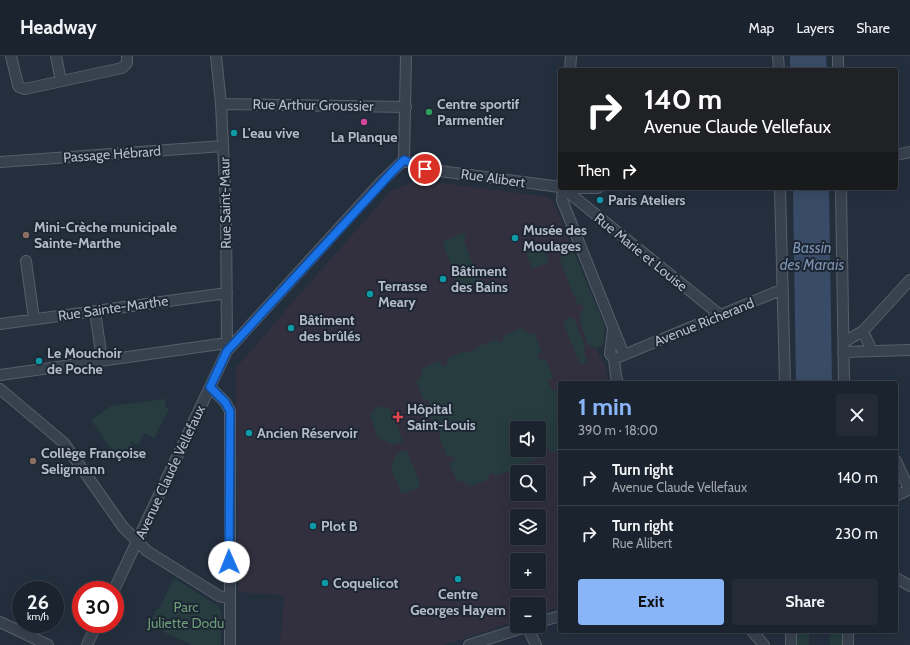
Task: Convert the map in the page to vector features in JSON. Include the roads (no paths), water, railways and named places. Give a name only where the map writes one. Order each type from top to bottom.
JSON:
[{"type":"street","points":[[11,56],[19,87],[25,89],[122,68],[127,63],[127,56]]},
{"type":"street","points":[[56,56],[61,81]]},
{"type":"street","name":"Rue Saint-Maur","points":[[216,56],[221,104],[226,208],[227,347]]},
{"type":"street","points":[[404,160],[406,56]]},
{"type":"street","points":[[570,68],[571,56]]},
{"type":"street","points":[[778,56],[778,68]]},
{"type":"street","points":[[838,56],[838,68]]},
{"type":"street","name":"Rue Arthur Groussier","points":[[221,104],[406,107]]},
{"type":"street","name":"Passage Hébrard","points":[[0,162],[223,146]]},
{"type":"street","points":[[898,155],[910,152]]},
{"type":"street","name":"Rue Alibert","points":[[404,160],[425,169],[558,187]]},
{"type":"street","name":"Avenue Claude Vellefaux","points":[[118,581],[210,387],[227,347],[382,181],[404,160]]},
{"type":"street","points":[[562,190],[562,200],[624,355]]},
{"type":"street","name":"Rue Marie et Louise","points":[[564,190],[720,315]]},
{"type":"street","points":[[780,190],[785,381]]},
{"type":"street","points":[[841,190],[846,381]]},
{"type":"street","points":[[26,261],[34,319]]},
{"type":"street","points":[[844,347],[863,331],[910,280]]},
{"type":"street","name":"Avenue Richerand","points":[[614,359],[783,289]]},
{"type":"street","name":"Rue Sainte-Marthe","points":[[1,322],[34,319],[226,293]]},
{"type":"street","points":[[95,311],[102,360]]},
{"type":"street","points":[[614,327],[610,354],[614,359],[617,381]]},
{"type":"street","points":[[863,331],[872,351]]},
{"type":"street","points":[[0,374],[102,360],[227,347]]},
{"type":"street","points":[[844,347],[872,351],[910,350]]},
{"type":"street","points":[[210,387],[225,402],[230,411],[230,645]]},
{"type":"street","points":[[0,389],[64,443],[123,527],[137,541],[147,550],[218,596],[229,598]]},
{"type":"street","points":[[898,465],[910,489],[898,495]]},
{"type":"street","points":[[898,579],[910,586]]},
{"type":"street","points":[[546,620],[558,617]]},
{"type":"street","points":[[0,622],[48,645]]},
{"type":"street","points":[[469,645],[510,632]]},
{"type":"street","points":[[87,645],[93,633]]},
{"type":"street","points":[[531,633],[536,645]]},
{"type":"street","points":[[754,633],[764,645]]},
{"type":"street","points":[[791,633],[791,645]]},
{"type":"street","points":[[848,633],[848,645]]},
{"type":"water","points":[[790,56],[826,56],[827,68],[790,68]]},
{"type":"water","name":"Bassin des Marais","points":[[793,190],[829,190],[832,381],[796,381]]},
{"type":"place","name":"Centre sportif Parmentier","points":[[429,112]]},
{"type":"place","name":"La Planque","points":[[364,122]]},
{"type":"place","name":"L'eau vive","points":[[234,133]]},
{"type":"place","name":"Paris Ateliers","points":[[600,200]]},
{"type":"place","name":"Mini-Crèche municipale Sainte-Marthe","points":[[26,235]]},
{"type":"place","name":"Musée des Moulages","points":[[515,238]]},
{"type":"place","name":"Bâtiment des Bains","points":[[443,279]]},
{"type":"place","name":"Terrasse Meary","points":[[370,294]]},
{"type":"place","name":"Bâtiment des brûlés","points":[[291,328]]},
{"type":"place","name":"Le Mouchoir de Poche","points":[[39,361]]},
{"type":"place","name":"Hôpital Saint-Louis","points":[[398,417]]},
{"type":"place","name":"Ancien Réservoir","points":[[249,433]]},
{"type":"place","name":"Collège Françoise Seligmann","points":[[33,461]]},
{"type":"place","name":"Plot B","points":[[313,526]]},
{"type":"place","name":"Centre Georges Hayem","points":[[458,579]]},
{"type":"place","name":"Coquelicot","points":[[325,583]]},
{"type":"park label","name":"Parc Juliette Dodu","points":[[186,616]]}]
